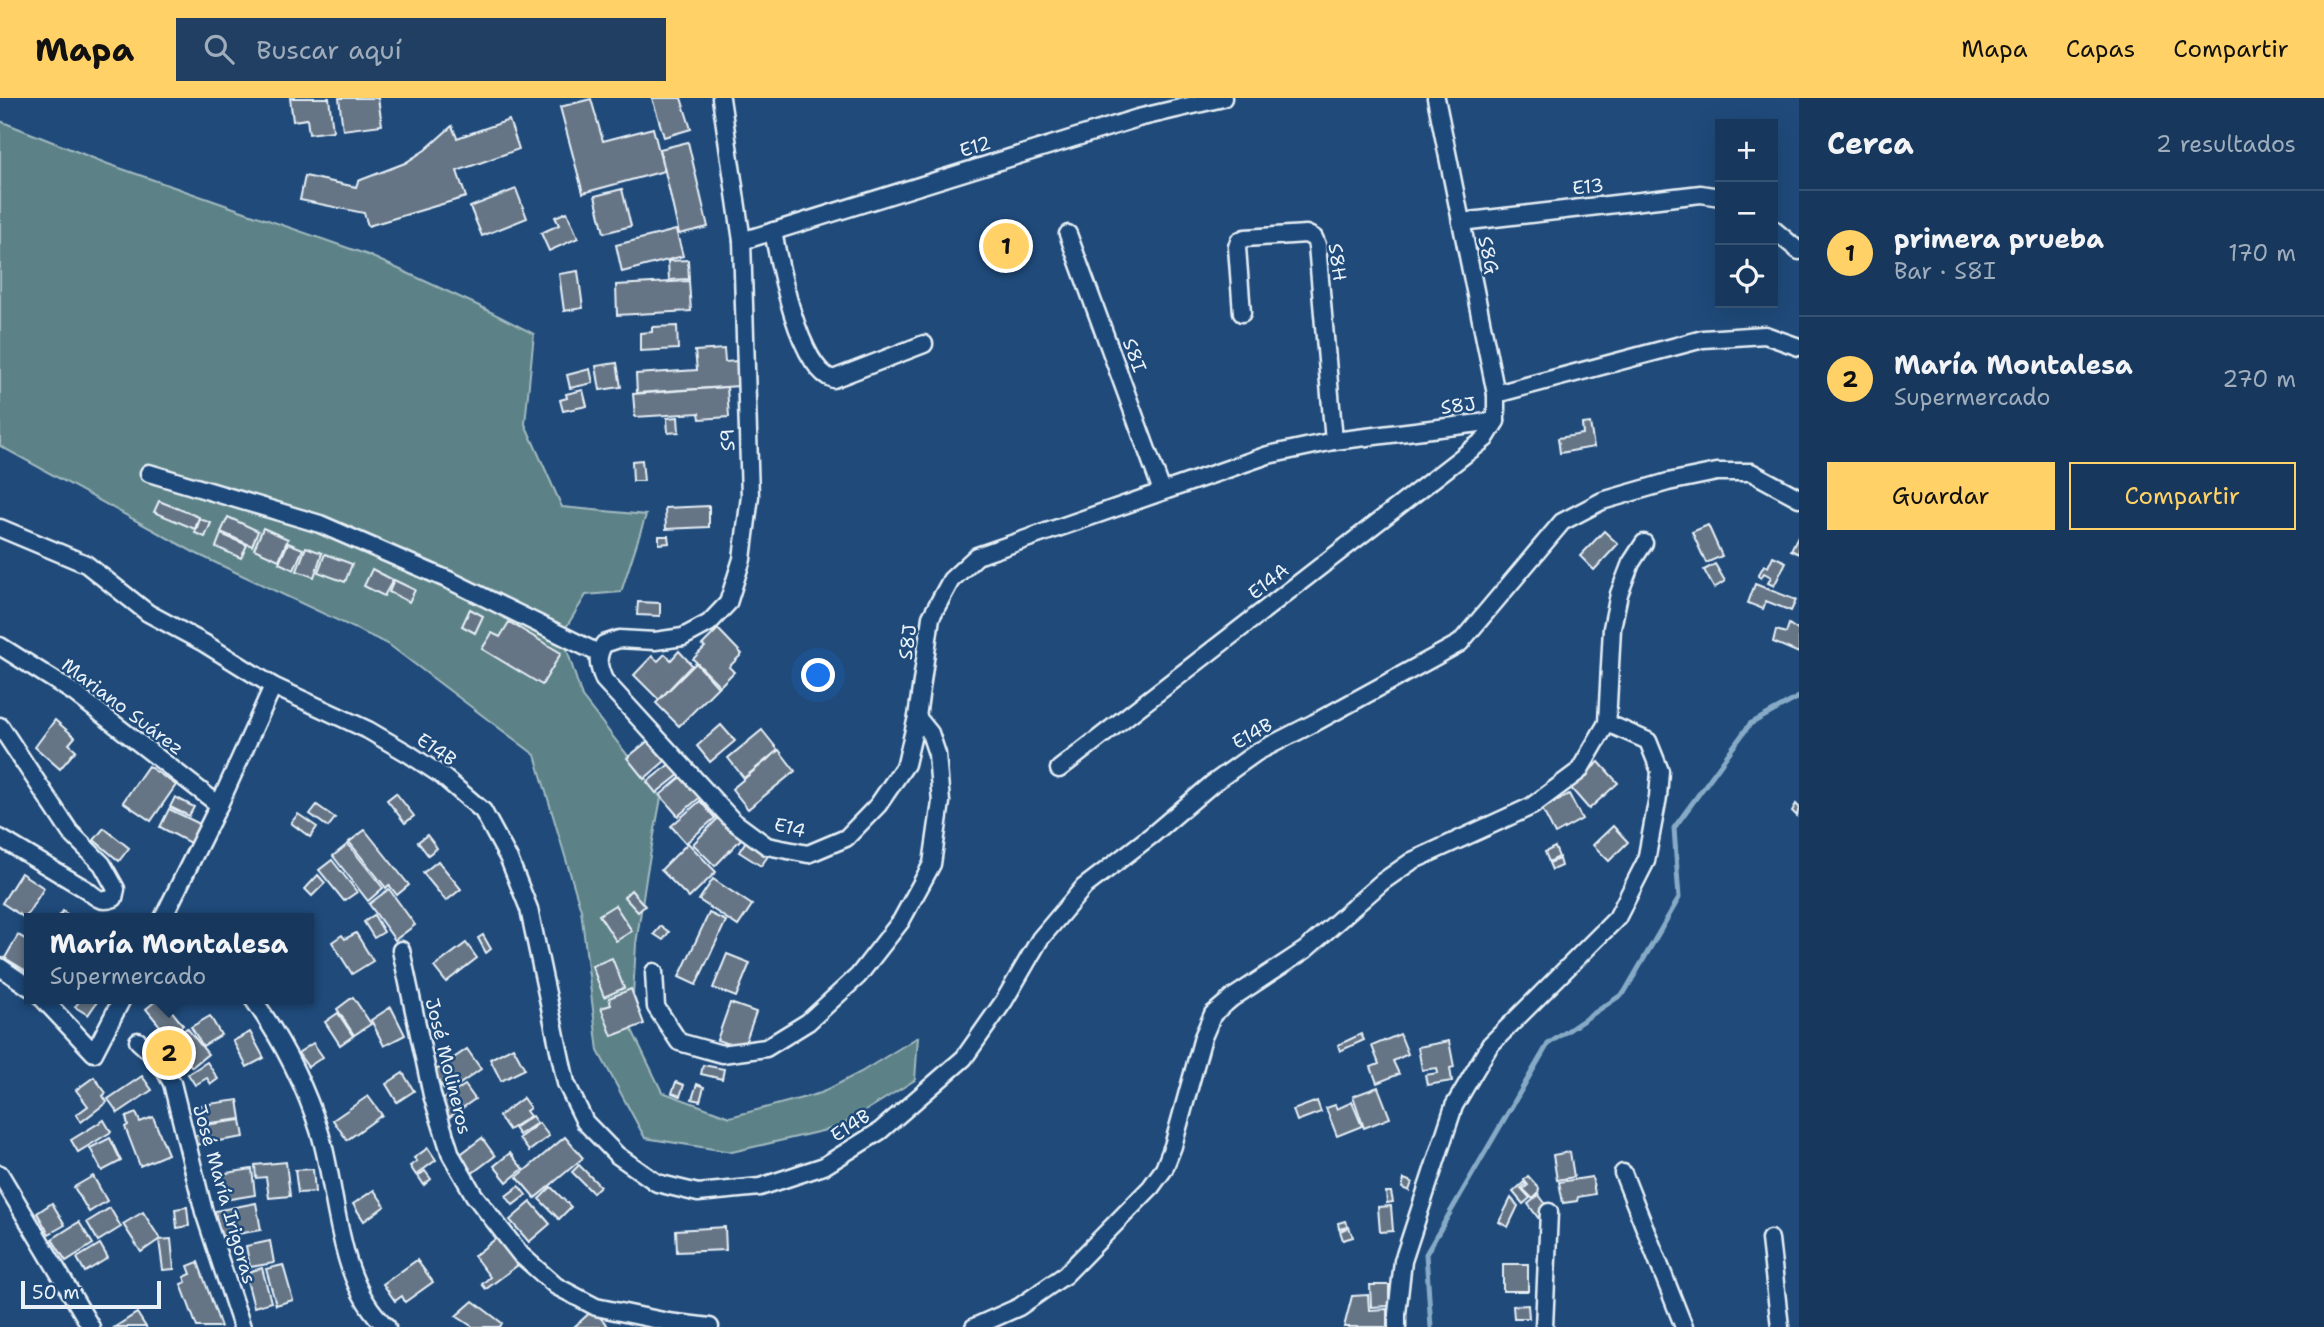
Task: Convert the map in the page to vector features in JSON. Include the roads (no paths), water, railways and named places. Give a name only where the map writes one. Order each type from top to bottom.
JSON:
[{"type":"street","name":"S9","points":[[598,653],[604,643],[619,639],[655,641],[683,637],[709,623],[729,603],[743,559],[750,496],[742,241],[722,98]]},
{"type":"street","name":"E12","points":[[742,241],[1138,118],[1223,98]]},
{"type":"street","name":"S8G","points":[[1437,98],[1496,394],[1496,421]]},
{"type":"street","name":"E13","points":[[1461,222],[1701,194],[1715,196]]},
{"type":"street","points":[[773,231],[792,311],[808,354],[819,371],[827,377],[833,379],[924,344]]},
{"type":"street","points":[[1778,233],[1799,251]]},
{"type":"street","name":"S8I","points":[[1068,234],[1163,491]]},
{"type":"street","name":"S8H","points":[[1242,313],[1237,247],[1239,241],[1245,238],[1306,234],[1314,238],[1334,441]]},
{"type":"street","points":[[1496,394],[1703,339],[1765,335],[1799,347]]},
{"type":"street","name":"S8J","points":[[917,717],[931,617],[951,580],[977,556],[1268,455],[1334,441],[1496,421]]},
{"type":"street","name":"E14A","points":[[1059,769],[1485,439],[1496,421]]},
{"type":"street","name":"E14B","points":[[0,528],[86,564],[148,613],[204,643],[273,686],[368,730],[441,775],[482,811],[509,859],[528,909],[566,1083],[585,1122],[617,1155],[657,1183],[698,1193],[760,1187],[824,1166],[880,1131],[964,1058],[1004,1001],[1040,939],[1084,887],[1152,835],[1212,784],[1257,752],[1460,643],[1562,522],[1602,501],[1668,482],[1717,472],[1751,472],[1799,498]]},
{"type":"street","points":[[149,473],[320,524],[461,586],[598,653]]},
{"type":"street","points":[[974,1327],[1018,1307],[1065,1275],[1151,1187],[1164,1169],[1173,1146],[1203,1037],[1213,1014],[1232,998],[1305,950],[1382,882],[1412,861],[1532,806],[1579,771],[1607,723],[1614,617],[1627,573],[1643,543]]},
{"type":"street","name":"Mariano Suárez","points":[[0,646],[73,692],[219,804]]},
{"type":"street","name":"E14","points":[[598,653],[598,666],[604,680],[733,821],[767,846],[808,854],[846,838],[878,805],[905,764],[917,717]]},
{"type":"street","points":[[165,913],[273,686]]},
{"type":"street","points":[[654,971],[656,1007],[679,1042],[722,1054],[766,1048],[808,1022],[858,976],[901,921],[932,864],[941,802],[937,754],[930,733],[917,717]]},
{"type":"street","points":[[1398,1327],[1403,1261],[1454,1106],[1490,1045],[1617,918],[1646,862],[1660,771],[1648,741],[1607,723]]},
{"type":"street","points":[[0,726],[70,832],[107,872],[116,890],[114,898],[107,901],[97,899],[87,890],[0,838]]},
{"type":"street","name":"José Molineros","points":[[401,950],[432,1096],[451,1155],[474,1195],[521,1255],[556,1286],[596,1307],[668,1322],[710,1327]]},
{"type":"street","points":[[0,967],[24,984]]},
{"type":"street","points":[[48,1004],[94,1053],[119,1004]]},
{"type":"street","points":[[256,1004],[307,1093],[321,1136],[348,1261],[363,1296],[387,1327]]},
{"type":"street","name":"José María Irigoras","points":[[138,1041],[159,1060],[172,1083],[204,1212],[242,1327]]},
{"type":"street","points":[[1623,1172],[1684,1327]]},
{"type":"street","points":[[0,1174],[91,1327]]},
{"type":"street","points":[[1544,1327],[1549,1212]]},
{"type":"street","points":[[1770,1239],[1780,1327]]},
{"type":"waterway","points":[[1431,1327],[1426,1254],[1548,1044],[1624,993],[1679,898],[1674,828],[1750,724],[1799,697]]},
{"type":"place","name":"primera prueba","points":[[1006,246]]},
{"type":"place","name":"María Montalesa","points":[[169,1053]]}]
